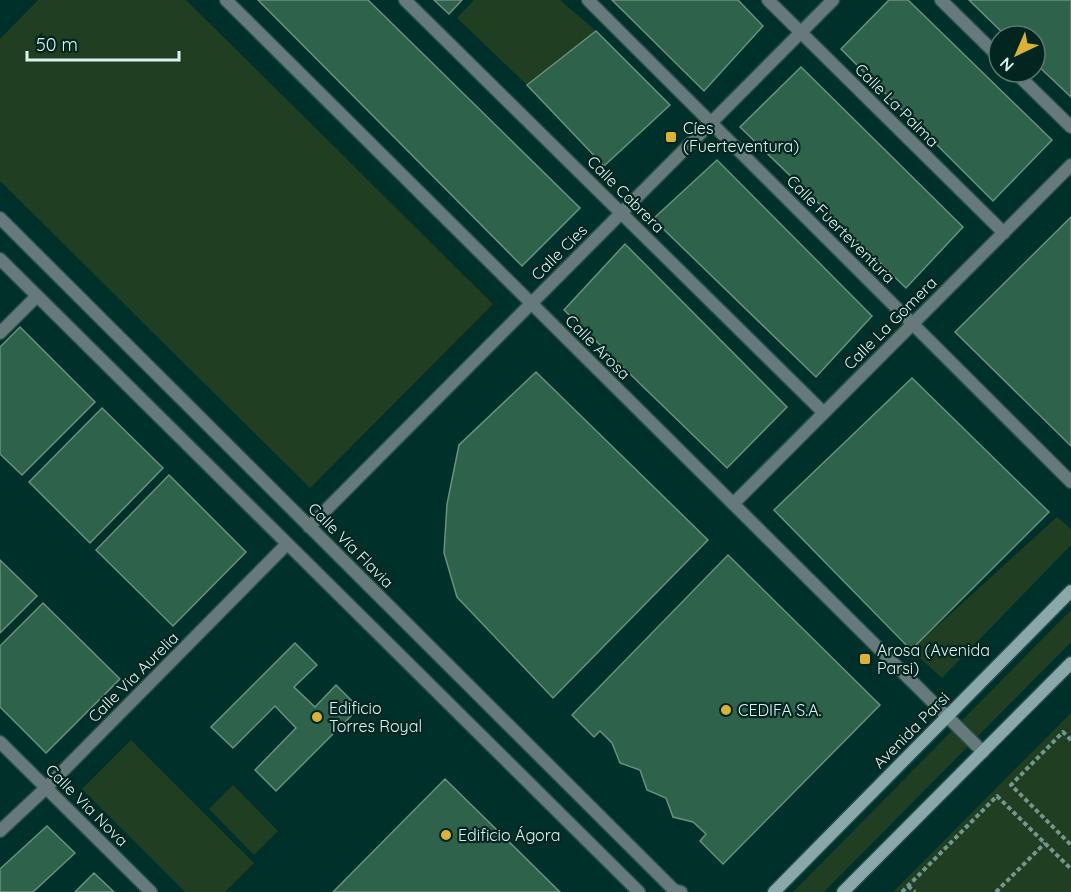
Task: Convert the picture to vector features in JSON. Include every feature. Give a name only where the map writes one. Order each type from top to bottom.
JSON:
[{"type":"street","name":"Calle Arosa","points":[[226,0],[983,752]]},
{"type":"street","name":"Calle Cabrera","points":[[405,0],[824,412]]},
{"type":"street","name":"Calle Fuerteventura","points":[[588,0],[1071,482]]},
{"type":"street","name":"Calle La Palma","points":[[768,0],[1004,233]]},
{"type":"street","name":"Calle Cies","points":[[309,527],[833,0]]},
{"type":"street","points":[[941,0],[987,45]]},
{"type":"street","points":[[1027,84],[1071,127]]},
{"type":"street","name":"Calle La Gomera","points":[[733,504],[1071,165]]},
{"type":"street","name":"Calle Vía Flavia","points":[[0,218],[674,890],[681,892]]},
{"type":"street","points":[[0,259],[639,892]]},
{"type":"street","points":[[0,333],[37,296]]},
{"type":"street","name":"Calle Via Aurelia","points":[[0,831],[46,788],[288,544]]},
{"type":"street","name":"Avenida Parsi","points":[[774,892],[1071,591]]},
{"type":"street","points":[[843,892],[1071,663]]},
{"type":"street","name":"Calle Via Nova","points":[[0,742],[151,892]]},
{"type":"path","points":[[1071,740],[1063,732],[1011,785],[1071,845]]},
{"type":"path","points":[[902,892],[997,796],[1071,869]]},
{"type":"path","points":[[996,892],[1045,843]]},
{"type":"path","points":[[908,886],[915,892]]},
{"type":"green space","points":[[38,0],[186,0],[493,304],[310,488],[0,181],[0,39]]},
{"type":"green space","points":[[474,0],[560,0],[596,31],[527,85],[457,18]]},
{"type":"green space","points":[[1057,517],[1071,529],[1071,545],[942,678],[911,650]]},
{"type":"green space","points":[[1071,610],[1071,642],[824,892],[793,892]]},
{"type":"green space","points":[[1071,713],[1071,892],[893,892]]},
{"type":"green space","points":[[131,740],[254,863],[225,892],[185,892],[82,789]]},
{"type":"green space","points":[[233,785],[278,831],[254,855],[209,809]]},
{"type":"building","points":[[258,0],[368,0],[580,208],[522,266]]},
{"type":"building","points":[[434,0],[462,0],[449,14]]},
{"type":"building","points":[[612,0],[738,0],[763,26],[704,91]]},
{"type":"building","points":[[889,0],[908,0],[987,77],[987,84],[994,84],[1052,140],[993,201],[841,49]]},
{"type":"building","points":[[969,0],[1071,0],[1071,97],[1047,74],[1047,24],[994,24]]},
{"type":"building","points":[[596,31],[670,105],[604,166],[527,85]]},
{"type":"building","points":[[801,67],[963,227],[906,288],[740,127]]},
{"type":"building","points":[[717,160],[872,316],[816,377],[653,219]]},
{"type":"building","points":[[1071,217],[1071,446],[955,332]]},
{"type":"building","points":[[625,244],[787,407],[727,468],[564,310]]},
{"type":"building","points":[[20,327],[95,402],[22,475],[0,454],[0,347]]},
{"type":"building","points":[[536,372],[708,540],[553,698],[457,597],[444,553],[447,504],[459,445]]},
{"type":"building","points":[[912,378],[1049,512],[911,650],[774,510]]},
{"type":"building","points":[[102,408],[163,468],[90,543],[29,482]]},
{"type":"building","points":[[169,475],[246,552],[173,626],[96,550]]},
{"type":"building","name":"CEDIFA S.A.","points":[[728,555],[880,705],[723,864],[700,841],[706,834],[693,822],[673,817],[666,798],[647,790],[640,770],[620,763],[612,743],[600,731],[594,737],[572,715]]},
{"type":"building","points":[[0,560],[37,596],[0,633]]},
{"type":"building","points":[[43,603],[120,679],[46,753],[0,707],[0,646]]},
{"type":"building","name":"Edificio Torres Royal","points":[[295,643],[317,665],[294,687],[315,707],[336,685],[359,708],[276,791],[255,770],[296,728],[275,706],[233,748],[211,727]]},
{"type":"building","name":"Edificio Ágora","points":[[445,779],[560,892],[333,892]]},
{"type":"building","points":[[47,826],[75,853],[33,892],[0,892],[0,869]]},
{"type":"building","points":[[94,873],[114,892],[75,892]]},
{"type":"place","name":"Cíes (Fuerteventura)","points":[[671,137]]},
{"type":"place","name":"Arosa (Avenida Parsi)","points":[[865,659]]},
{"type":"place","name":"CEDIFA S.A.","points":[[726,710]]},
{"type":"place","name":"Edificio Torres Royal","points":[[317,717]]},
{"type":"place","name":"Edificio Ágora","points":[[446,835]]}]
